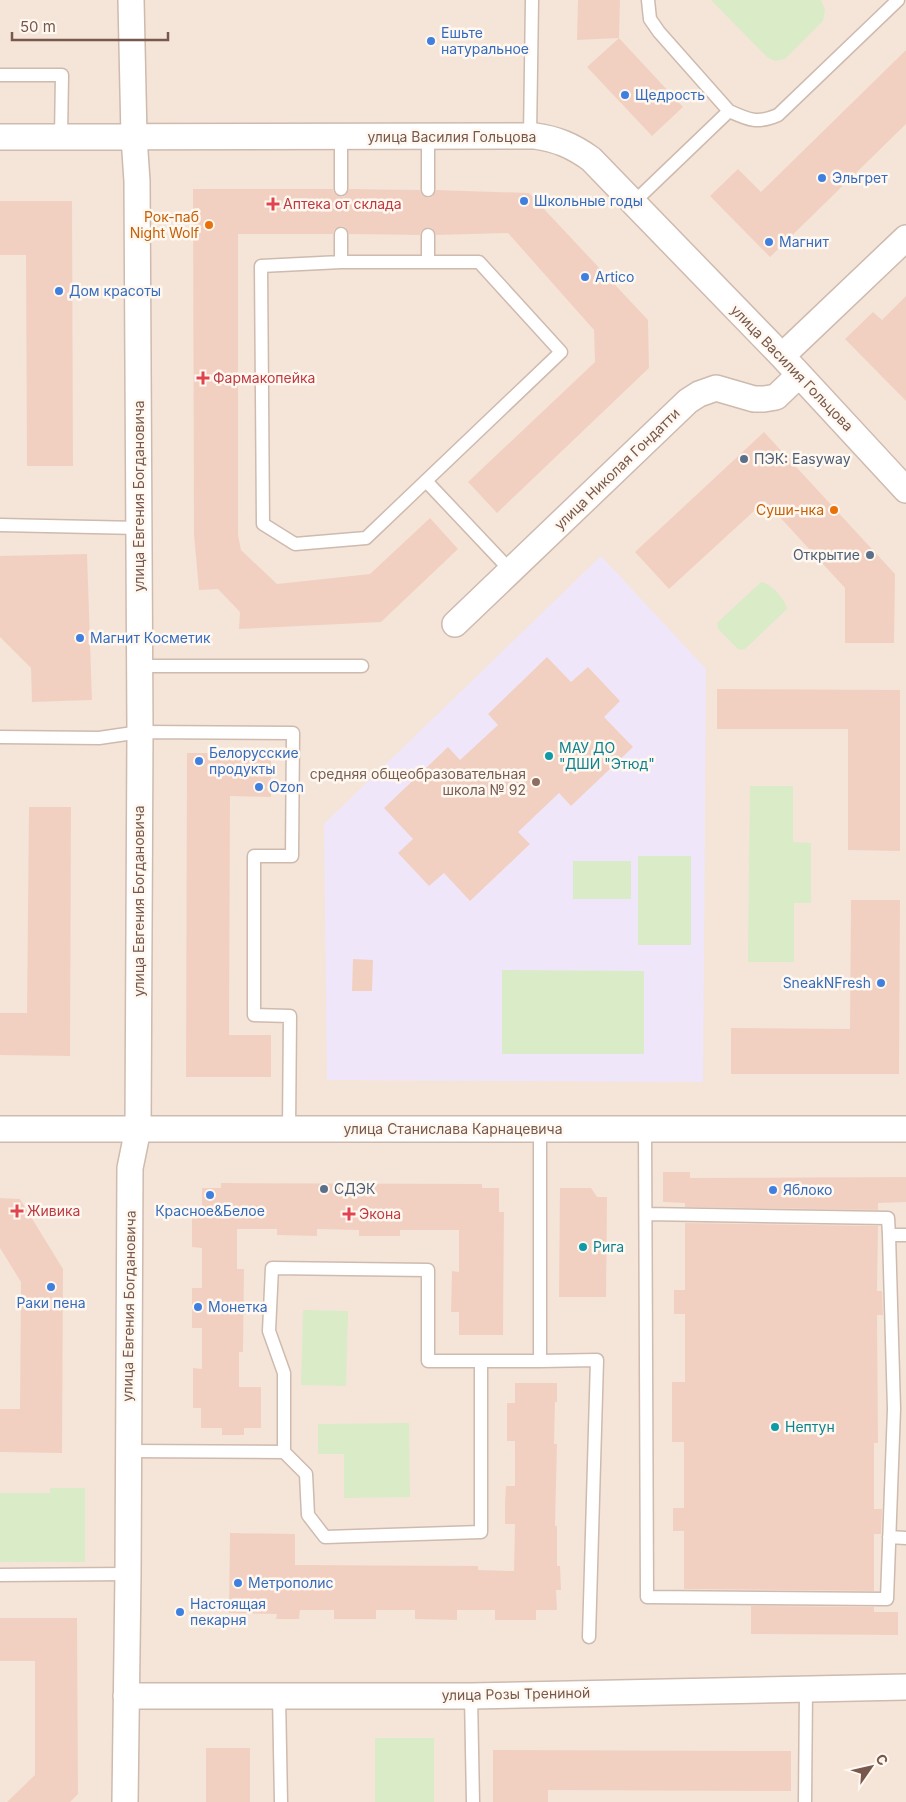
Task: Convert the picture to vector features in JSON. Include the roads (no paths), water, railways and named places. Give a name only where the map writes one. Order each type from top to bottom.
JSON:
[{"type":"street","name":"улица Евгения Богдановича","points":[[125,1802],[130,1168],[138,1129],[140,732],[137,190],[134,137],[132,0]]},
{"type":"street","name":"улица Василия Гольцова","points":[[0,137],[530,136],[565,142],[591,159],[782,356],[906,490]]},
{"type":"street","points":[[782,356],[906,238]]},
{"type":"street","name":"улица Николая Гондатти","points":[[455,624],[688,401],[699,394],[716,388],[764,400],[776,397],[799,375]]},
{"type":"street","name":"улица Станислава Карнацевича","points":[[0,1128],[906,1129]]},
{"type":"street","name":"улица Розы Трениной","points":[[126,1696],[471,1696],[906,1687]]},
{"type":"lane","points":[[530,136],[532,0]]},
{"type":"lane","points":[[648,0],[650,19],[659,32],[729,111],[749,120],[765,121],[778,115],[898,0]]},
{"type":"lane","points":[[0,75],[62,75],[62,137]]},
{"type":"lane","points":[[633,203],[729,111]]},
{"type":"lane","points":[[341,136],[341,189]]},
{"type":"lane","points":[[428,136],[428,190]]},
{"type":"lane","points":[[341,234],[341,262]]},
{"type":"lane","points":[[428,235],[428,261]]},
{"type":"lane","points":[[428,261],[479,262],[561,352],[366,538],[295,544],[263,524],[261,266],[341,262],[428,261]]},
{"type":"lane","points":[[426,481],[511,571]]},
{"type":"lane","points":[[0,525],[139,528]]},
{"type":"lane","points":[[140,666],[362,666]]},
{"type":"lane","points":[[0,737],[99,738],[140,732],[293,733],[292,856],[254,856],[254,1015],[290,1016],[289,1129]]},
{"type":"lane","points":[[645,1129],[647,1597],[887,1599],[889,1537],[900,1409],[888,1218],[646,1214]]},
{"type":"lane","points":[[540,1130],[540,1361]]},
{"type":"lane","points":[[889,1235],[906,1235]]},
{"type":"lane","points":[[284,1452],[284,1373],[269,1331],[272,1268],[428,1270],[428,1361],[597,1360],[589,1637]]},
{"type":"lane","points":[[128,1451],[284,1452],[306,1474],[308,1515],[325,1537],[481,1532],[481,1361]]},
{"type":"lane","points":[[889,1537],[906,1538]]},
{"type":"lane","points":[[0,1575],[128,1574]]},
{"type":"lane","points":[[805,1802],[806,1689]]},
{"type":"lane","points":[[279,1696],[281,1802]]},
{"type":"lane","points":[[471,1696],[473,1802]]},
{"type":"place","name":"Ешьте натуральное","points":[[431,41]]},
{"type":"place","name":"Щедрость","points":[[625,95]]},
{"type":"place","name":"Эльгрет","points":[[822,178]]},
{"type":"place","name":"Школьные годы","points":[[524,201]]},
{"type":"place","name":"Аптека от склада","points":[[273,204]]},
{"type":"place","name":"Рок-паб Night Wolf","points":[[209,225]]},
{"type":"place","name":"Магнит","points":[[769,242]]},
{"type":"place","name":"Artico","points":[[585,277]]},
{"type":"place","name":"Дом красоты","points":[[59,291]]},
{"type":"place","name":"Фармакопейка","points":[[203,378]]},
{"type":"place","name":"ПЭК: Easyway","points":[[744,459]]},
{"type":"place","name":"Суши-нка","points":[[834,510]]},
{"type":"place","name":"Открытие","points":[[870,555]]},
{"type":"place","name":"Магнит Косметик","points":[[80,638]]},
{"type":"place","name":"МАУ ДО \"ДШИ \"Этюд\"","points":[[549,756]]},
{"type":"place","name":"Белорусские продукты","points":[[199,761]]},
{"type":"place","name":"средняя общеобразовательная школа № 92","points":[[536,782]]},
{"type":"place","name":"Ozon","points":[[259,787]]},
{"type":"place","name":"SneakNFresh","points":[[881,983]]},
{"type":"place","name":"СДЭК","points":[[324,1189]]},
{"type":"place","name":"Яблоко","points":[[773,1190]]},
{"type":"place","name":"Красное&Белое","points":[[210,1195]]},
{"type":"place","name":"Живика","points":[[17,1211]]},
{"type":"place","name":"Экона","points":[[349,1214]]},
{"type":"place","name":"Рига","points":[[583,1247]]},
{"type":"place","name":"Раки пена","points":[[51,1287]]},
{"type":"place","name":"Монетка","points":[[198,1307]]},
{"type":"place","name":"Нептун","points":[[775,1427]]},
{"type":"place","name":"Метрополис","points":[[238,1583]]},
{"type":"place","name":"Настоящая пекарня","points":[[180,1612]]}]
